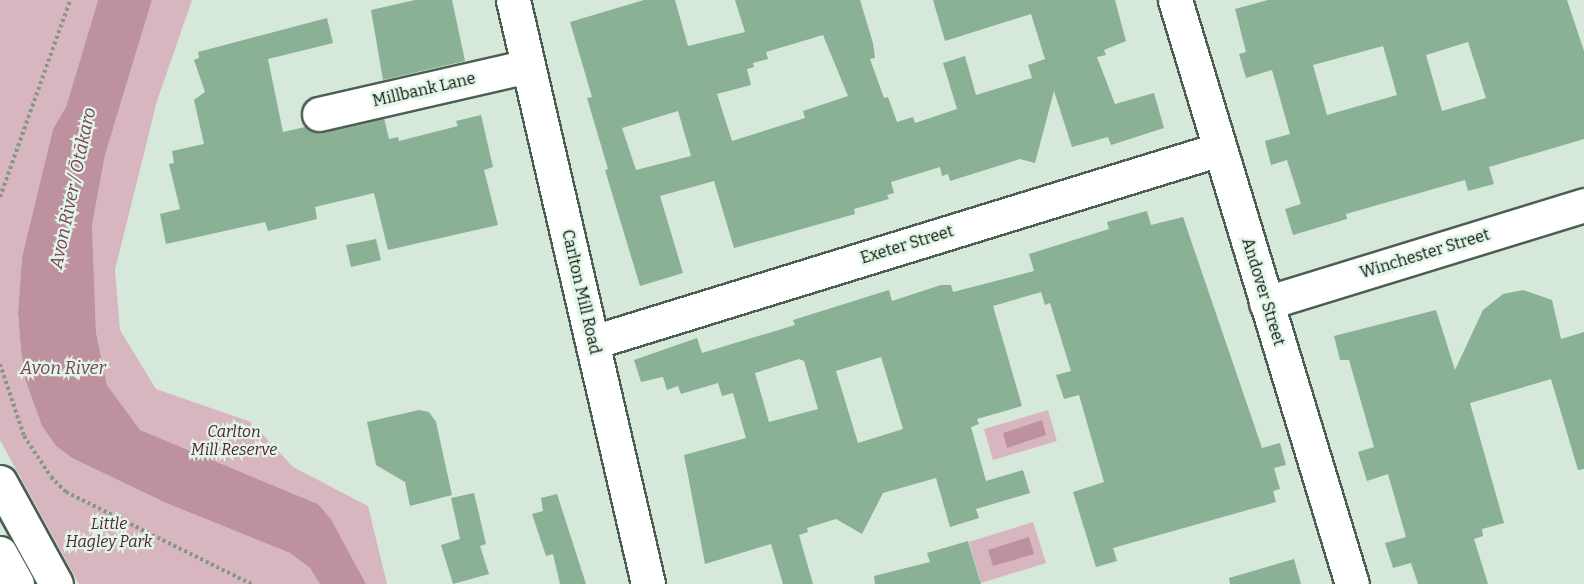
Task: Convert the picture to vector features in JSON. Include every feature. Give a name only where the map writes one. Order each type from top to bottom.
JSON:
[{"type":"street","name":"Carlton Mill Road","points":[[513,0],[648,584]]},
{"type":"street","name":"Andover Street","points":[[1175,0],[1352,584]]},
{"type":"street","name":"Millbank Lane","points":[[320,114],[528,66]]},
{"type":"street","name":"Exeter Street","points":[[593,342],[1220,149]]},
{"type":"street","name":"Winchester Street","points":[[1266,303],[1584,204]]},
{"type":"street","points":[[0,482],[56,584]]},
{"type":"street","points":[[0,553],[17,584]]},
{"type":"path","points":[[0,197],[70,0]]},
{"type":"path","points":[[0,364],[24,436],[51,477],[66,492],[251,584]]},
{"type":"green space","name":"Little Hagley Park","points":[[0,0],[98,0],[66,107],[53,129],[22,257],[18,313],[21,350],[25,379],[42,426],[56,446],[72,458],[166,503],[290,553],[310,568],[320,584],[79,584],[0,440]]},
{"type":"green space","name":"Carlton Mill Reserve","points":[[152,0],[192,0],[157,101],[115,270],[120,330],[156,389],[251,422],[293,467],[368,506],[387,584],[366,584],[331,519],[318,504],[139,430],[107,385],[96,332],[92,225],[105,155]]},
{"type":"green space","points":[[1048,410],[1057,441],[993,460],[984,429]]},
{"type":"green space","points":[[1033,522],[1046,563],[981,583],[969,542]]},
{"type":"water","name":"Avon River","points":[[98,0],[152,0],[105,155],[92,225],[96,332],[107,385],[140,430],[318,504],[331,519],[366,584],[320,584],[310,568],[290,553],[166,503],[72,458],[56,446],[42,426],[25,379],[21,350],[18,313],[22,257],[53,129],[66,107]]},
{"type":"water","points":[[1042,420],[1046,435],[1007,448],[1003,433]]},
{"type":"water","points":[[1029,537],[1034,554],[993,566],[988,550]]},
{"type":"building","points":[[415,0],[452,0],[465,61],[383,80],[371,10]]},
{"type":"building","points":[[644,0],[675,0],[688,46],[745,32],[735,0],[860,0],[873,43],[875,58],[870,59],[884,98],[888,97],[897,122],[913,117],[915,123],[957,109],[943,63],[965,56],[976,95],[1032,78],[1028,65],[1045,59],[1031,14],[945,41],[933,0],[1115,0],[1126,41],[1104,50],[1106,55],[1097,57],[1115,104],[1154,93],[1164,128],[1111,145],[1108,137],[1072,147],[1054,91],[1035,163],[1020,159],[950,181],[948,174],[942,176],[940,167],[891,182],[894,193],[887,195],[889,199],[854,209],[855,214],[734,248],[714,181],[660,196],[683,273],[640,286],[605,170],[608,169],[587,98],[592,97],[570,22]],"holes":[[[823,35],[848,96],[803,111],[805,118],[732,141],[717,94],[751,85],[747,69],[754,67],[753,63],[768,59],[766,52]],[[678,111],[691,156],[636,170],[622,128]]]},
{"type":"building","points":[[1268,0],[1567,0],[1584,51],[1584,139],[1489,167],[1494,184],[1468,191],[1465,180],[1346,214],[1347,219],[1293,235],[1285,209],[1301,204],[1287,160],[1271,165],[1265,141],[1290,134],[1272,70],[1246,78],[1239,54],[1246,52],[1235,9]],"holes":[[[1468,42],[1486,98],[1442,111],[1426,55]],[[1383,46],[1397,95],[1327,115],[1313,65]]]},
{"type":"building","points":[[327,18],[333,43],[268,59],[283,132],[305,127],[323,132],[384,118],[389,139],[398,137],[399,141],[458,126],[456,121],[481,115],[493,167],[484,170],[498,225],[388,250],[374,193],[315,207],[317,219],[268,231],[265,222],[166,244],[160,214],[180,209],[169,164],[174,163],[172,151],[204,144],[194,100],[205,92],[194,60],[199,58],[198,52]]},
{"type":"building","points":[[1147,211],[1151,225],[1183,217],[1262,448],[1280,443],[1286,465],[1274,468],[1280,489],[1273,491],[1276,502],[1113,548],[1117,561],[1096,567],[1073,492],[1104,482],[1079,395],[1064,399],[1056,375],[1071,371],[1050,303],[1045,305],[1041,292],[993,306],[1022,406],[977,419],[979,424],[971,427],[986,481],[1023,470],[1030,493],[976,509],[979,518],[950,527],[936,478],[883,493],[862,534],[836,519],[807,528],[808,532],[799,535],[813,584],[783,584],[771,544],[705,564],[684,455],[746,438],[733,393],[722,396],[718,383],[681,394],[678,386],[667,390],[663,377],[641,382],[634,360],[697,338],[702,353],[795,325],[793,320],[889,290],[892,301],[941,285],[951,285],[953,292],[1034,271],[1029,254],[1109,229],[1107,222]],"holes":[[[881,357],[903,429],[858,443],[836,371]],[[799,359],[804,361],[818,409],[769,422],[755,373]]]},
{"type":"building","points":[[376,239],[381,260],[351,267],[346,245]]},
{"type":"building","points":[[1523,290],[1552,300],[1561,339],[1584,332],[1584,469],[1578,470],[1551,379],[1470,403],[1504,523],[1482,529],[1483,536],[1474,539],[1488,584],[1418,584],[1411,563],[1393,568],[1385,543],[1406,537],[1388,474],[1367,481],[1358,452],[1374,447],[1349,360],[1340,360],[1334,336],[1436,310],[1455,370],[1483,310],[1503,294]]},
{"type":"building","points":[[419,410],[429,412],[436,422],[452,495],[410,506],[405,482],[376,465],[367,422]]},
{"type":"building","points":[[474,493],[486,544],[480,546],[489,574],[453,584],[441,545],[460,539],[451,498]]},
{"type":"building","points":[[557,494],[586,584],[560,584],[553,554],[546,556],[532,514],[543,511],[541,498]]},
{"type":"building","points":[[968,541],[981,584],[875,584],[874,576],[930,562],[927,553]]},
{"type":"building","points":[[1294,559],[1301,584],[1230,584],[1229,578]]},
{"type":"water label","name":"Avon River / Ōtākaro","points":[[73,188]]}]
